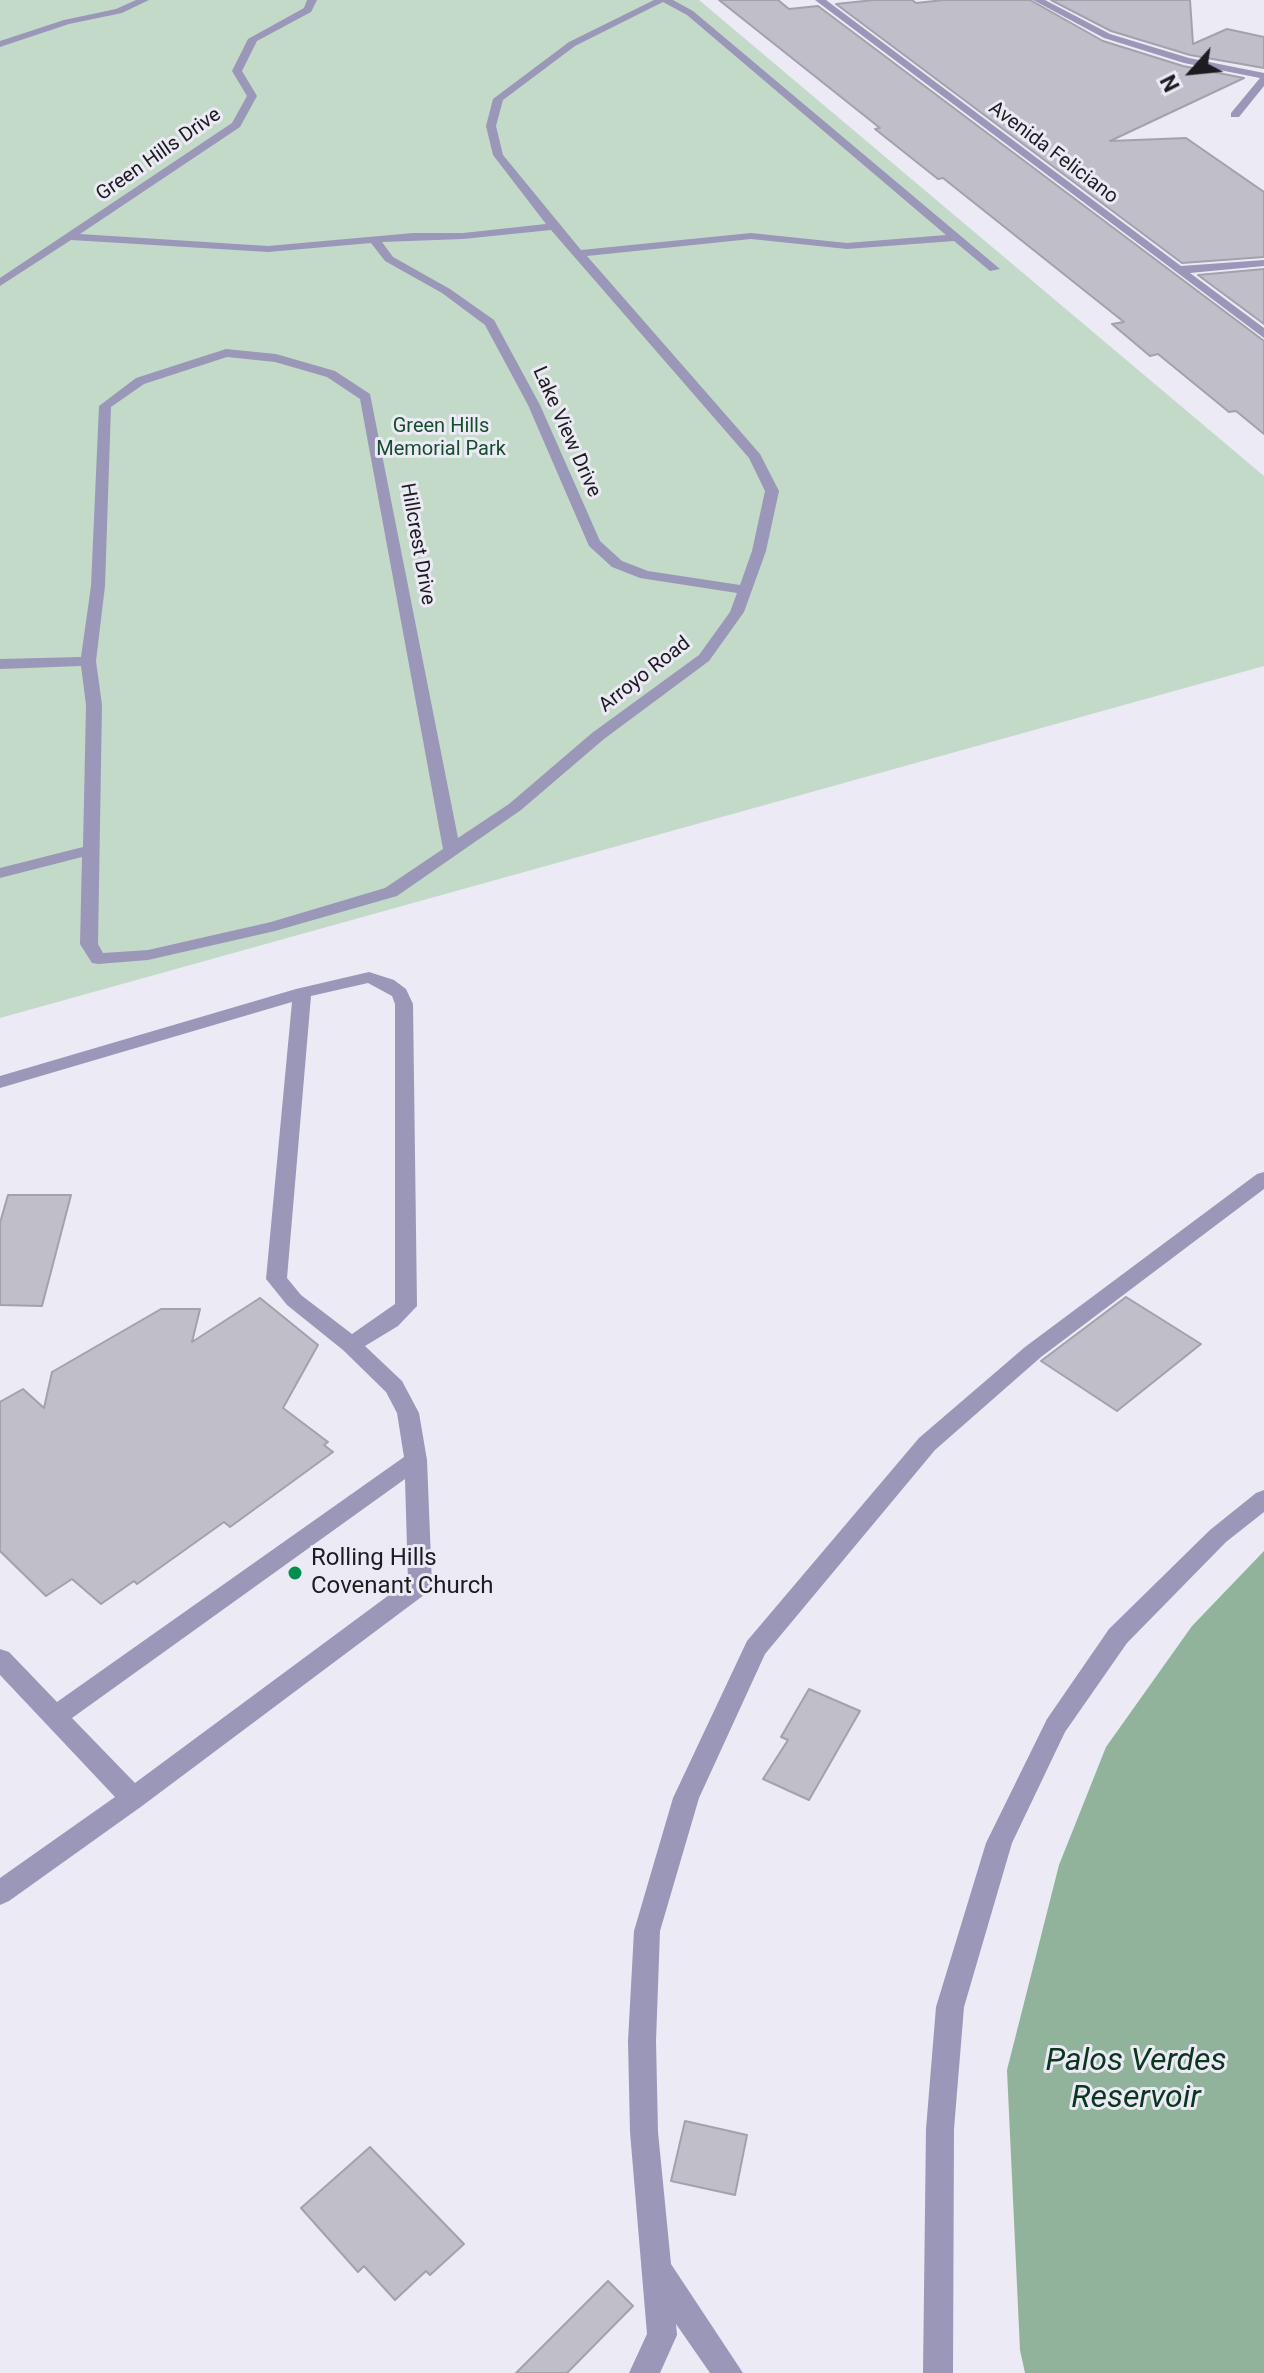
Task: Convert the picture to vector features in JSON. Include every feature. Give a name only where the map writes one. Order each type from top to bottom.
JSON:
[{"type":"street","points":[[0,44],[67,22],[119,11],[144,0]]},
{"type":"street","name":"Green Hills Drive","points":[[0,283],[236,125],[252,96],[237,71],[253,39],[308,10],[312,0]]},
{"type":"street","points":[[664,0],[690,13],[994,269]]},
{"type":"street","name":"Arroyo Road","points":[[98,959],[148,955],[275,926],[391,892],[515,807],[598,736],[704,658],[737,612],[768,516],[772,491],[761,468],[755,457],[554,226],[498,155],[491,126],[498,99],[572,44],[664,0]]},
{"type":"street","name":"Avenida Feliciano","points":[[820,0],[1264,334]]},
{"type":"street","points":[[1038,0],[1107,36],[1187,61],[1264,78],[1235,115]]},
{"type":"street","points":[[70,237],[268,249],[413,236],[463,236],[554,226]]},
{"type":"street","points":[[578,254],[735,237],[847,246],[957,237]]},
{"type":"street","name":"Lake View Drive","points":[[375,241],[389,259],[446,291],[490,323],[534,405],[594,543],[617,564],[645,575],[744,590]]},
{"type":"street","points":[[1179,270],[1264,263]]},
{"type":"street","name":"Hillcrest Drive","points":[[98,959],[89,944],[94,705],[88,661],[98,586],[105,406],[140,381],[226,353],[276,358],[331,374],[366,397],[452,851]]},
{"type":"street","points":[[0,664],[88,661]]},
{"type":"street","points":[[0,873],[89,850]]},
{"type":"street","points":[[0,1082],[302,993],[369,977],[388,984],[400,993],[404,1004],[406,1306],[390,1321],[351,1345]]},
{"type":"street","points":[[0,1893],[420,1585],[416,1460],[408,1413],[394,1387],[351,1345],[294,1300],[276,1279],[302,993]]},
{"type":"street","points":[[644,2373],[662,2335],[644,2132],[642,2041],[647,1931],[686,1798],[756,1648],[927,1444],[1033,1352],[1264,1179]]},
{"type":"street","points":[[56,1716],[416,1460]]},
{"type":"street","points":[[938,2373],[940,2129],[950,2007],[999,1843],[1056,1726],[1118,1636],[1218,1536],[1264,1499]]},
{"type":"street","points":[[0,1659],[133,1798]]},
{"type":"street","points":[[658,2272],[728,2373]]},
{"type":"green space","name":"Green Hills Memorial Park","points":[[0,0],[699,0],[1264,476],[1264,666],[0,1018]]},
{"type":"water","name":"Palos Verdes Reservoir","points":[[1264,1551],[1264,2373],[1025,2373],[1020,2350],[1007,2070],[1059,1865],[1106,1747],[1192,1626]]},
{"type":"building","points":[[719,0],[778,0],[789,9],[818,6],[1264,341],[1264,434],[1236,411],[1229,412],[1158,354],[1150,356],[1112,324],[1124,322],[943,178],[938,179],[875,129],[880,128]]},
{"type":"building","points":[[912,0],[916,3],[1030,0],[1103,41],[1183,66],[1244,78],[1110,141],[1186,138],[1264,192],[1264,257],[1182,263],[836,4]]},
{"type":"building","points":[[1051,0],[1190,0],[1193,44],[1227,29],[1264,37],[1264,68],[1190,55],[1111,31]]},
{"type":"building","points":[[1264,269],[1264,324],[1198,275]]},
{"type":"building","points":[[8,1195],[71,1195],[42,1306],[0,1305],[0,1223]]},
{"type":"building","points":[[1126,1297],[1201,1344],[1117,1411],[1041,1361]]},
{"type":"building","points":[[260,1298],[318,1345],[283,1408],[328,1442],[324,1445],[333,1452],[230,1527],[224,1522],[137,1584],[134,1581],[101,1604],[72,1579],[46,1596],[0,1551],[0,1402],[23,1389],[44,1408],[52,1372],[161,1309],[200,1309],[192,1342]]},
{"type":"building","points":[[809,1689],[860,1711],[809,1800],[763,1779],[788,1740],[781,1737]]},
{"type":"building","points":[[685,2121],[747,2135],[735,2195],[671,2181]]},
{"type":"building","points":[[370,2147],[464,2244],[430,2275],[426,2271],[395,2300],[364,2266],[358,2272],[301,2208]]},
{"type":"building","points":[[608,2281],[633,2306],[567,2373],[516,2373]]},
{"type":"place","name":"Rolling Hills Covenant Church","points":[[295,1573]]}]
